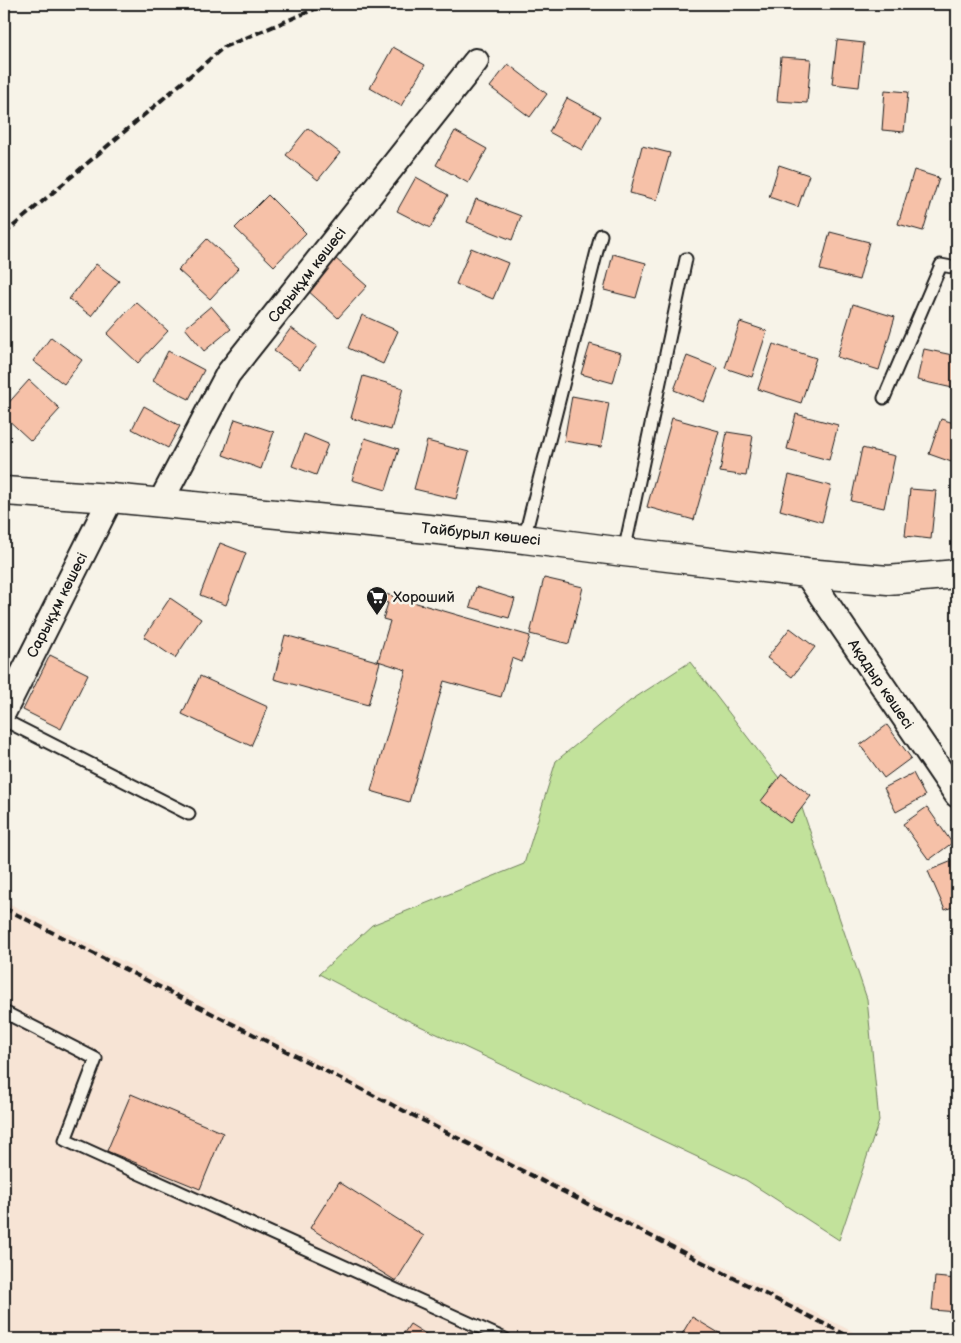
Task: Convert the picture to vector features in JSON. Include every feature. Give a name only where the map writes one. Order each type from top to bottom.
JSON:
[{"type":"main road","name":"Тайбурыл көшесі","points":[[4,491],[111,498],[524,539],[806,573],[888,580],[957,574]]},
{"type":"street","name":"Сарықұм көшесі","points":[[160,503],[228,374],[476,61]]},
{"type":"street","name":"Сарықұм көшесі","points":[[4,711],[111,498]]},
{"type":"street","name":"Ақадыр көшесі","points":[[806,573],[957,795]]},
{"type":"lane","points":[[524,539],[601,235]]},
{"type":"lane","points":[[624,552],[686,259]]},
{"type":"lane","points":[[884,398],[941,265],[957,268]]},
{"type":"lane","points":[[4,720],[189,814]]},
{"type":"lane","points":[[4,1012],[96,1059],[65,1140],[504,1339]]},
{"type":"shaded area","points":[[4,901],[867,1339],[4,1339]]},
{"type":"green space","points":[[690,662],[802,808],[867,999],[879,1121],[839,1240],[746,1180],[401,1017],[319,974],[372,925],[524,864],[556,761],[630,701]]},
{"type":"building","points":[[837,40],[864,43],[859,87],[832,84]]},
{"type":"building","points":[[393,47],[425,65],[401,106],[370,88]]},
{"type":"building","points":[[781,57],[811,59],[807,103],[777,101]]},
{"type":"building","points":[[508,64],[547,94],[530,117],[490,87]]},
{"type":"building","points":[[885,90],[908,92],[904,132],[882,130]]},
{"type":"building","points":[[567,98],[601,116],[582,150],[549,132]]},
{"type":"building","points":[[308,128],[340,153],[318,180],[286,155]]},
{"type":"building","points":[[455,131],[487,149],[468,183],[436,165]]},
{"type":"building","points":[[642,146],[670,153],[657,200],[630,193]]},
{"type":"building","points":[[779,165],[809,175],[798,207],[769,197]]},
{"type":"building","points":[[914,170],[939,178],[923,231],[898,224]]},
{"type":"building","points":[[416,177],[448,195],[430,228],[397,211]]},
{"type":"building","points":[[268,195],[306,233],[274,266],[235,228]]},
{"type":"building","points":[[476,199],[521,216],[512,240],[467,222]]},
{"type":"building","points":[[830,232],[869,242],[859,280],[820,270]]},
{"type":"building","points":[[207,239],[239,268],[210,299],[178,270]]},
{"type":"building","points":[[471,248],[508,263],[493,299],[456,284]]},
{"type":"building","points":[[613,254],[646,263],[636,298],[604,290]]},
{"type":"building","points":[[335,258],[367,286],[338,318],[306,289]]},
{"type":"building","points":[[96,264],[119,281],[91,316],[69,299]]},
{"type":"building","points":[[136,302],[168,331],[138,363],[107,334]]},
{"type":"building","points":[[853,304],[895,317],[879,370],[837,357]]},
{"type":"building","points":[[211,306],[231,329],[204,351],[185,328]]},
{"type":"building","points":[[362,315],[398,331],[383,364],[348,348]]},
{"type":"building","points":[[740,322],[767,331],[752,377],[725,368]]},
{"type":"building","points":[[291,328],[317,346],[300,369],[274,351]]},
{"type":"building","points":[[51,337],[82,360],[64,384],[33,361]]},
{"type":"building","points":[[590,344],[621,353],[613,383],[581,374]]},
{"type":"building","points":[[773,344],[816,358],[801,403],[758,389]]},
{"type":"building","points":[[924,349],[957,356],[957,389],[917,380]]},
{"type":"building","points":[[168,351],[204,370],[189,399],[153,381]]},
{"type":"building","points":[[687,356],[718,368],[704,402],[674,390]]},
{"type":"building","points":[[363,376],[403,388],[391,430],[351,418]]},
{"type":"building","points":[[29,380],[60,409],[31,441],[4,416],[4,408]]},
{"type":"building","points":[[572,396],[609,403],[601,447],[564,441]]},
{"type":"building","points":[[144,406],[180,426],[168,448],[132,429]]},
{"type":"building","points":[[796,414],[838,425],[829,460],[787,449]]},
{"type":"building","points":[[672,418],[719,431],[694,520],[647,507]]},
{"type":"building","points":[[235,419],[274,432],[261,469],[223,455]]},
{"type":"building","points":[[941,419],[957,424],[957,464],[929,454]]},
{"type":"building","points":[[727,432],[753,436],[746,476],[720,472]]},
{"type":"building","points":[[304,434],[328,444],[316,475],[292,466]]},
{"type":"building","points":[[365,438],[399,449],[386,490],[352,480]]},
{"type":"building","points":[[427,441],[469,452],[456,499],[414,489]]},
{"type":"building","points":[[862,448],[895,456],[884,508],[851,501]]},
{"type":"building","points":[[789,475],[831,486],[822,522],[780,510]]},
{"type":"building","points":[[910,489],[936,491],[931,539],[905,536]]},
{"type":"building","points":[[220,543],[246,553],[226,605],[200,595]]},
{"type":"building","points":[[544,578],[583,587],[569,644],[530,634]]},
{"type":"building","points":[[476,587],[515,599],[509,618],[470,607]]},
{"type":"building","points":[[382,593],[530,636],[522,662],[512,658],[501,697],[444,681],[409,802],[371,791],[406,670],[378,661],[390,621],[383,619],[388,603],[380,601]]},
{"type":"building","points":[[170,598],[201,619],[175,658],[144,637]]},
{"type":"building","points":[[790,628],[815,647],[792,677],[767,658]]},
{"type":"building","points":[[285,635],[380,662],[368,705],[274,679]]},
{"type":"building","points":[[50,655],[88,674],[61,729],[23,710]]},
{"type":"building","points":[[200,676],[268,707],[251,746],[182,714]]},
{"type":"building","points":[[887,725],[911,758],[884,778],[860,745]]},
{"type":"building","points":[[913,773],[925,796],[896,812],[884,788]]},
{"type":"building","points":[[782,774],[811,796],[790,823],[761,801]]},
{"type":"building","points":[[927,807],[952,843],[929,860],[903,824]]},
{"type":"building","points":[[957,859],[957,905],[945,910],[928,871]]},
{"type":"building","points":[[131,1094],[223,1133],[200,1189],[107,1151]]},
{"type":"building","points":[[339,1182],[424,1236],[396,1281],[310,1228]]},
{"type":"building","points":[[935,1277],[957,1279],[957,1312],[932,1310]]},
{"type":"building","points":[[692,1317],[729,1339],[679,1339]]},
{"type":"building","points":[[410,1324],[434,1339],[400,1339]]},
{"type":"railway","points":[[4,234],[224,47],[327,4]]},
{"type":"railway","points":[[4,908],[854,1339]]},
{"type":"place","name":"Хороший","points":[[377,616]]}]
